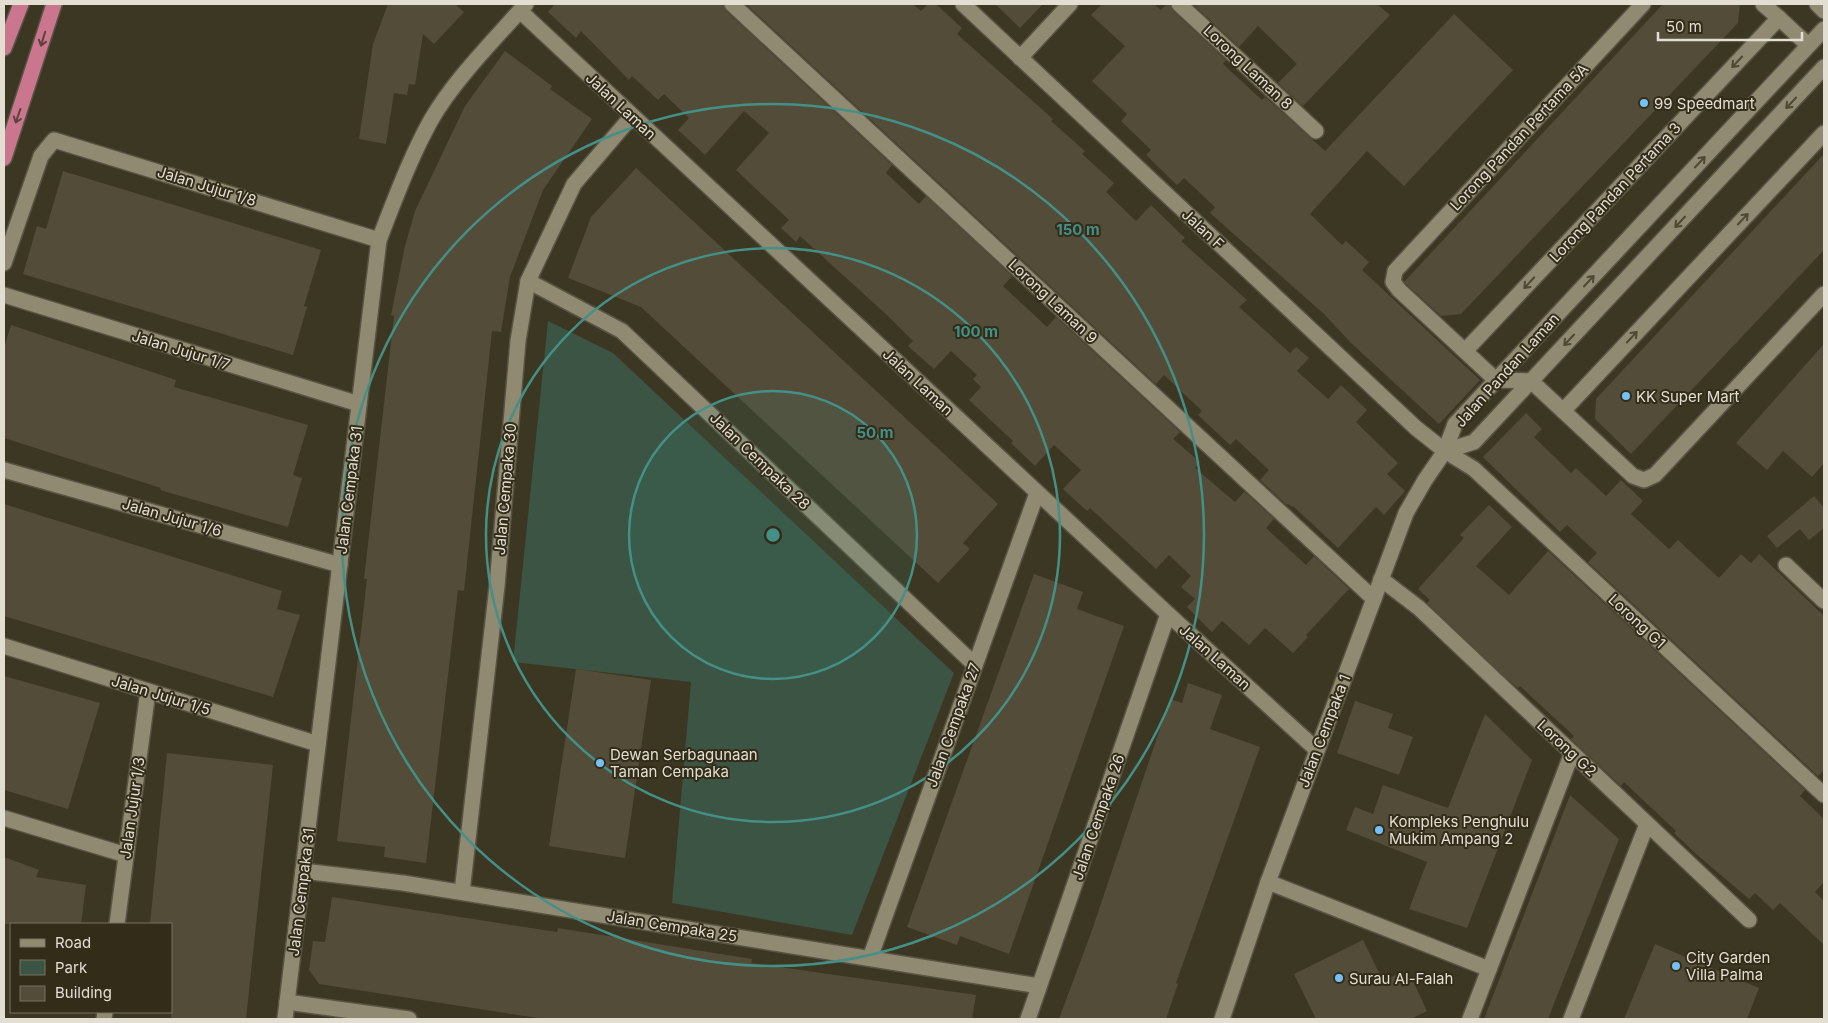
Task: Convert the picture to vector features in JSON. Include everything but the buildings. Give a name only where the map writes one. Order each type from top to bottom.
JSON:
[{"type":"highway","points":[[4,48],[21,4]]},
{"type":"highway","points":[[4,158],[54,4]]},
{"type":"street","name":"Lorong Laman 9","points":[[732,4],[1374,599]]},
{"type":"street","name":"Jalan F","points":[[963,4],[1416,428],[1445,452]]},
{"type":"street","points":[[1020,58],[1070,4]]},
{"type":"street","name":"Lorong Laman 8","points":[[1179,4],[1316,131]]},
{"type":"street","name":"Lorong Pandan Pertama 5A","points":[[1465,351],[1398,290],[1393,282],[1395,271],[1643,4]]},
{"type":"street","points":[[1763,4],[1808,45]]},
{"type":"street","points":[[1816,4],[1824,11]]},
{"type":"street","name":"Jalan Laman","points":[[523,8],[632,116],[1037,493],[1318,750]]},
{"type":"street","name":"Jalan Cempaka 31","points":[[285,1019],[379,240],[404,173],[432,118],[469,69],[523,8]]},
{"type":"street","name":"Lorong Pandan Pertama 3","points":[[1465,351],[1779,18]]},
{"type":"street","name":"Jalan Pandan Laman","points":[[1445,452],[1455,424],[1824,29]]},
{"type":"street","name":"Jalan Pandan Laman","points":[[1445,452],[1474,442],[1824,67]]},
{"type":"street","name":"Jalan Cempaka 30","points":[[462,892],[496,592],[518,341],[528,281],[574,184],[632,116]]},
{"type":"street","points":[[1563,411],[1824,133]]},
{"type":"street","name":"Jalan Jujur 1/8","points":[[4,263],[41,156],[51,142],[58,140],[379,240]]},
{"type":"street","name":"Jalan Cempaka 28","points":[[528,281],[622,332],[975,665]]},
{"type":"street","points":[[1465,351],[1496,380],[1531,382],[1633,476],[1644,480],[1655,475],[1824,294]]},
{"type":"street","name":"Jalan Jujur 1/7","points":[[4,295],[359,404]]},
{"type":"street","name":"Jalan Cempaka 1","points":[[1222,1019],[1268,882],[1406,513],[1425,480],[1445,452]]},
{"type":"street","name":"Lorong G1","points":[[1445,452],[1474,469],[1824,796]]},
{"type":"street","name":"Jalan Jujur 1/6","points":[[4,470],[340,565]]},
{"type":"street","name":"Jalan Cempaka 27","points":[[870,958],[1037,493]]},
{"type":"street","points":[[1786,565],[1824,601]]},
{"type":"street","name":"Lorong G2","points":[[1381,579],[1419,608],[1749,920]]},
{"type":"street","name":"Jalan Cempaka 26","points":[[1028,1019],[1168,614]]},
{"type":"street","name":"Jalan Jujur 1/5","points":[[4,646],[318,744]]},
{"type":"street","name":"Jalan Jujur 1/3","points":[[116,923],[148,691]]},
{"type":"street","points":[[1470,1019],[1572,753]]},
{"type":"street","points":[[4,818],[126,855]]},
{"type":"street","points":[[1571,1019],[1647,824]]},
{"type":"street","name":"Jalan Cempaka 25","points":[[303,870],[462,892],[1040,986]]},
{"type":"street","points":[[1268,882],[1489,969]]},
{"type":"street","points":[[287,1002],[409,1019]]},
{"type":"green space","points":[[548,321],[613,353],[954,673],[852,935],[672,903],[691,682],[513,662]]},
{"type":"place","name":"99 Speedmart","points":[[1644,103]]},
{"type":"place","name":"KK Super Mart","points":[[1626,396]]},
{"type":"place","name":"Dewan Serbagunaan Taman Cempaka","points":[[600,763]]},
{"type":"place","name":"Kompleks Penghulu Mukim Ampang 2","points":[[1379,830]]},
{"type":"place","name":"City Garden Villa Palma","points":[[1676,966]]},
{"type":"place","name":"Surau Al-Falah","points":[[1339,978]]}]
